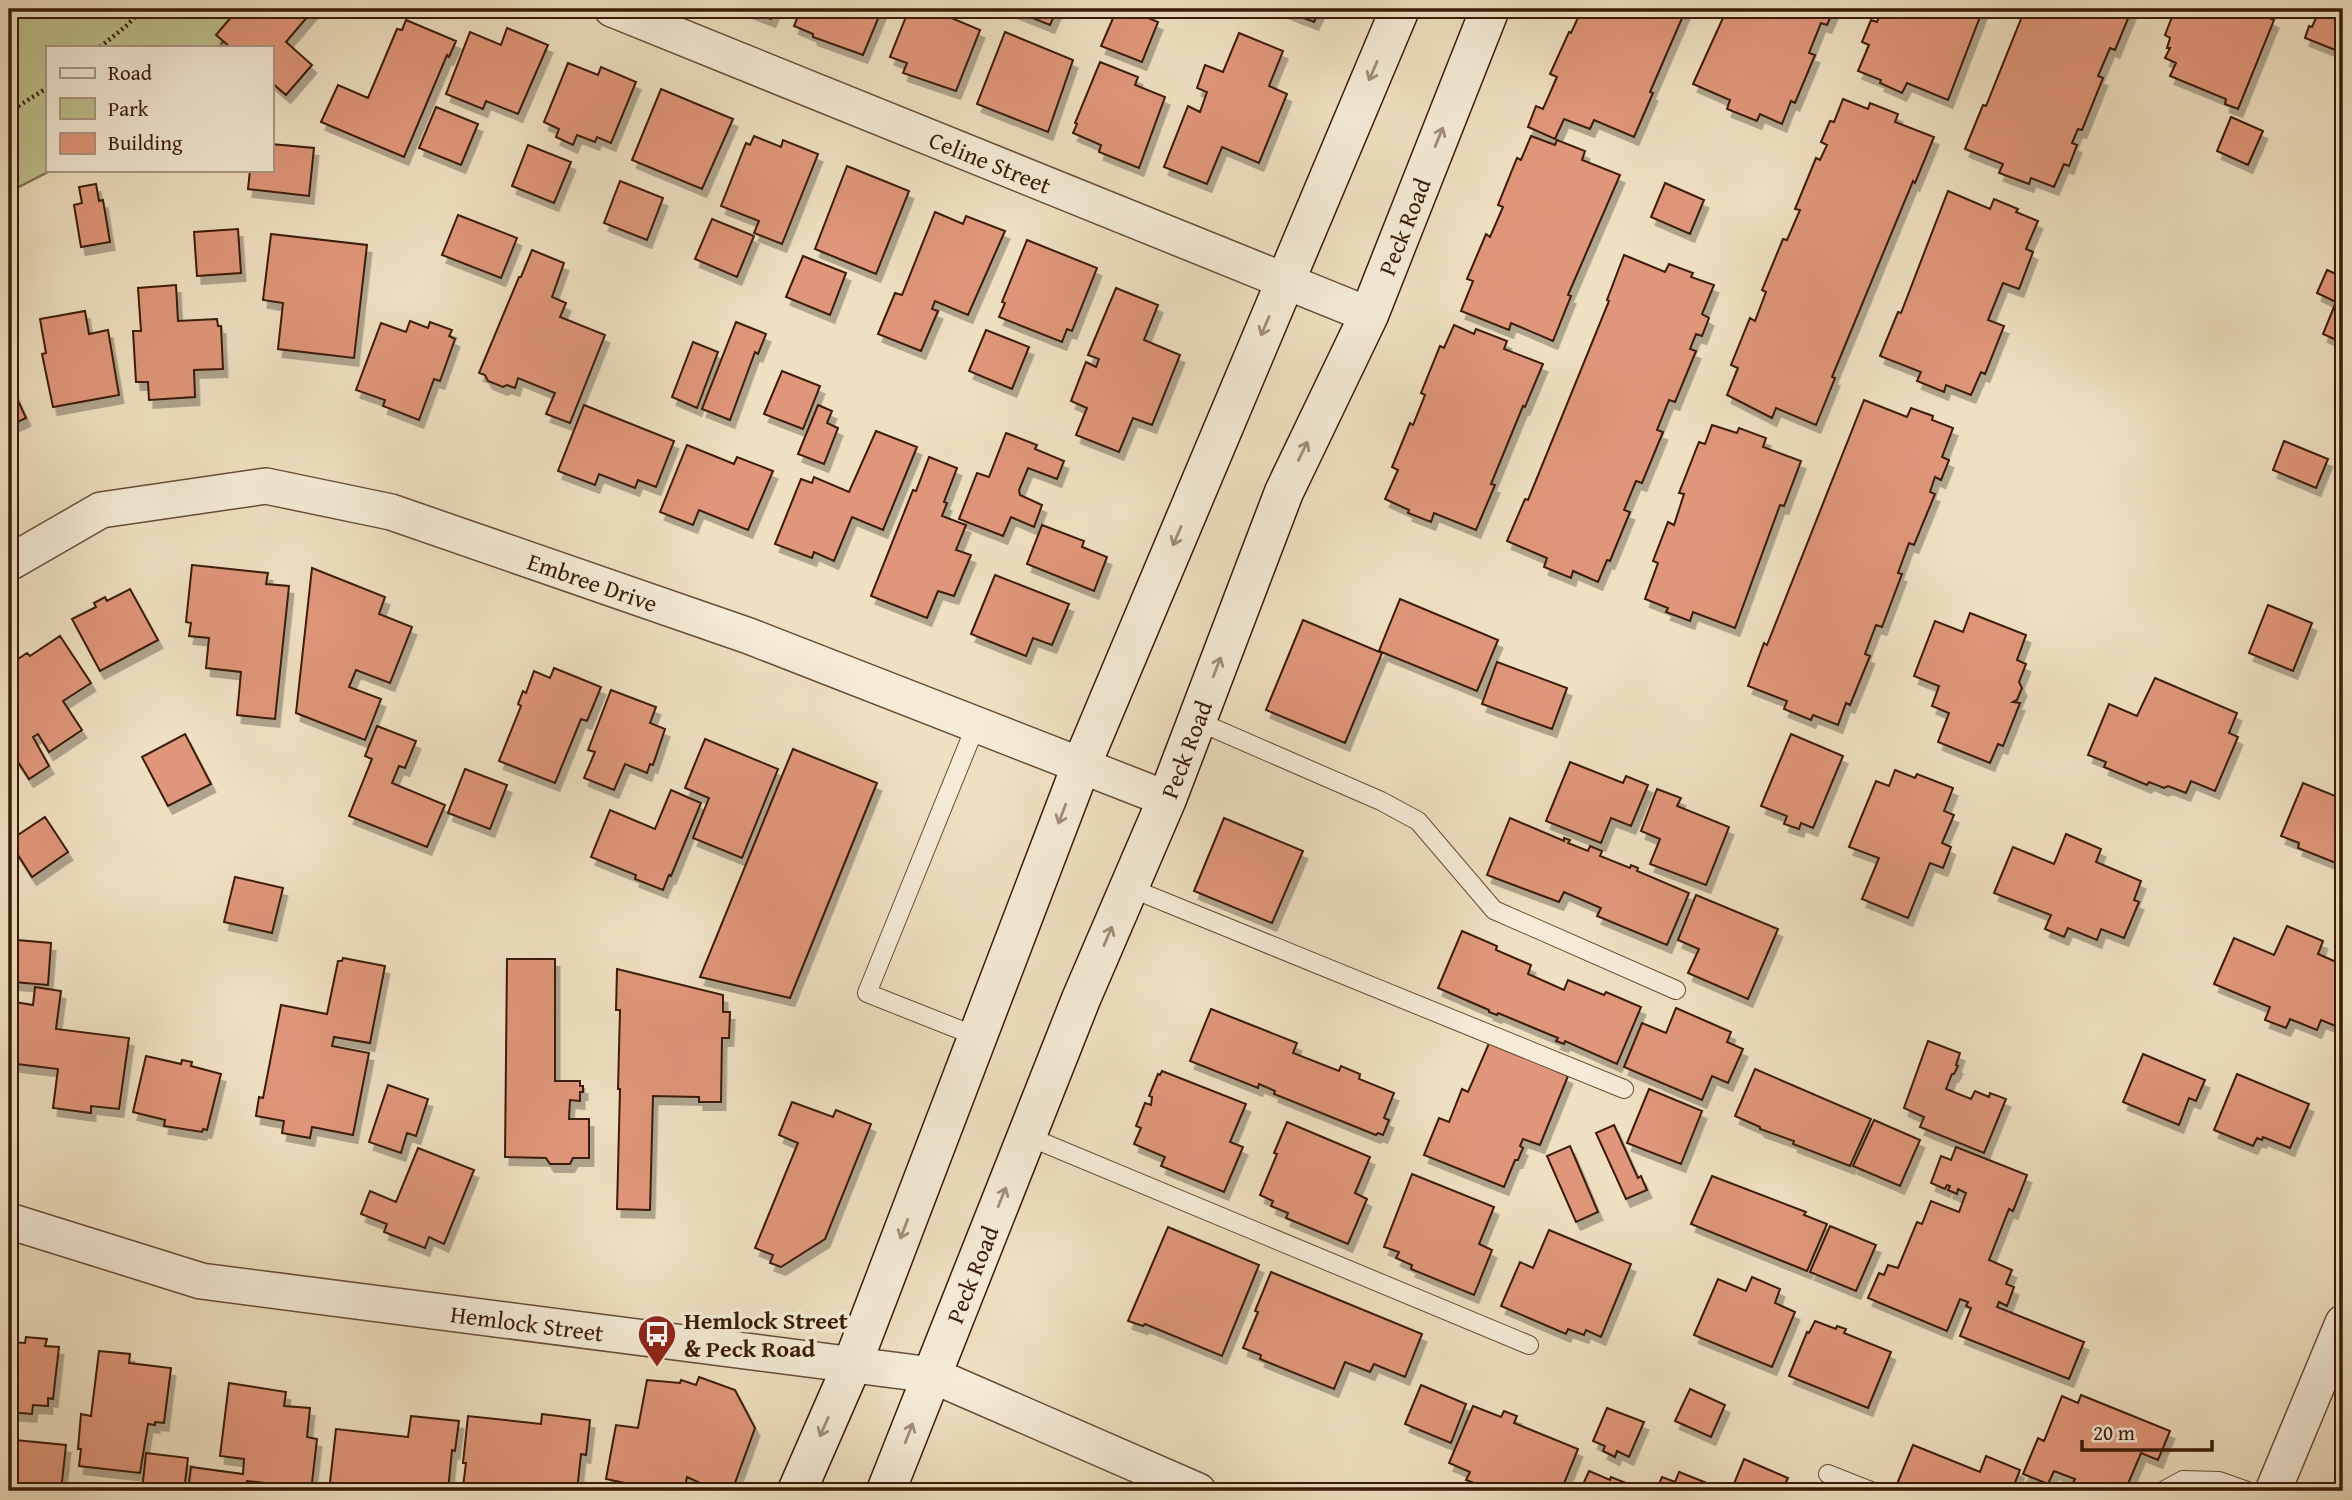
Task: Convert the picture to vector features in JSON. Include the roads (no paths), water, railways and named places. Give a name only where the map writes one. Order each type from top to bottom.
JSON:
[{"type":"main road","points":[[797,1491],[852,1364],[1081,766],[1400,9]]},
{"type":"main road","name":"Peck Road","points":[[886,1491],[1128,887],[1167,799],[1284,492],[1369,315],[1490,9]]},
{"type":"street","name":"Celine Street","points":[[612,9],[1369,315]]},
{"type":"street","name":"Embree Drive","points":[[9,563],[101,510],[267,486],[391,512],[749,636],[1167,799]]},
{"type":"street","name":"Hemlock Street","points":[[9,1221],[201,1281],[932,1375],[1198,1491]]},
{"type":"street","points":[[2273,1491],[2343,1323]]},
{"type":"lane","points":[[1197,721],[1381,800],[1418,821],[1494,911],[1676,990]]},
{"type":"lane","points":[[976,725],[867,993],[978,1037]]},
{"type":"lane","points":[[1128,887],[1624,1089]]},
{"type":"lane","points":[[1027,1136],[1529,1345]]},
{"type":"lane","points":[[1828,1474],[1871,1491]]},
{"type":"lane","points":[[2163,1491],[2183,1479],[2207,1479],[2247,1491]]},
{"type":"place","name":"Hemlock Street & Peck Road","points":[[657,1368]]}]
